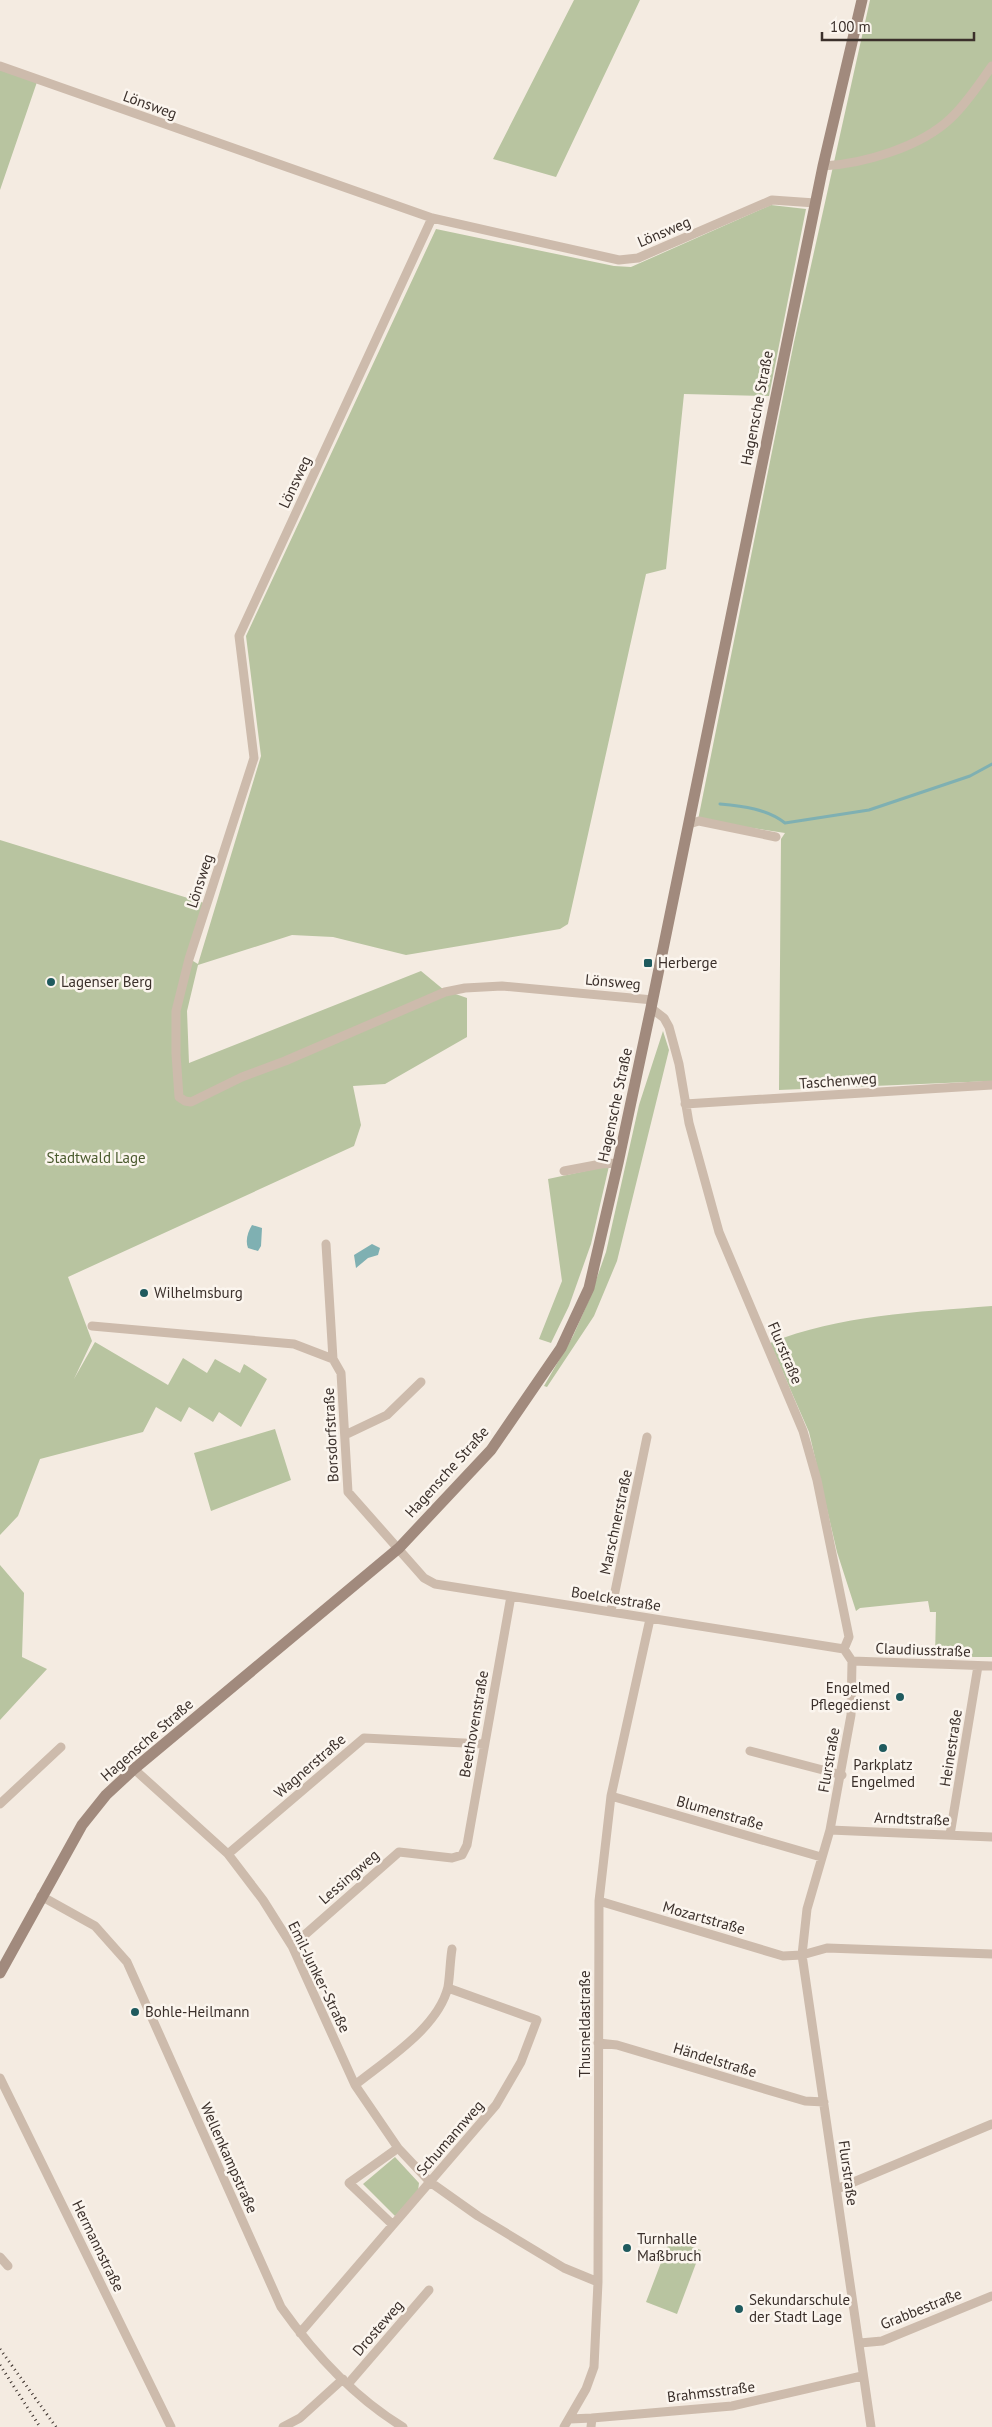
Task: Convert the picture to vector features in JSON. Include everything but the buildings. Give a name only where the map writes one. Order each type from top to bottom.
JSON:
[{"type":"street","name":"Hagensche Straße","points":[[0,1973],[82,1825],[106,1795],[134,1769],[399,1548],[491,1450],[561,1348],[589,1288],[652,1004],[822,166],[862,0]]},
{"type":"street","name":"Lönsweg","points":[[0,66],[432,218],[619,260],[638,258],[772,200],[815,203]]},
{"type":"street","points":[[822,166],[842,165],[905,147],[928,135],[950,119],[992,66]]},
{"type":"street","name":"Lönsweg","points":[[432,218],[239,636],[254,758],[189,959],[176,1011],[179,1097],[191,1102],[242,1077],[285,1061],[445,992],[465,988],[502,986],[652,1004]]},
{"type":"street","points":[[689,824],[699,821],[776,837]]},
{"type":"street","name":"Flurstraße","points":[[652,1004],[669,1027],[679,1064],[685,1104],[701,1171],[718,1232],[803,1431],[817,1480],[849,1637],[844,1649]]},
{"type":"street","name":"Taschenweg","points":[[685,1104],[992,1085]]},
{"type":"street","points":[[564,1171],[601,1164],[618,1163]]},
{"type":"street","name":"Borsdorfstraße","points":[[326,1244],[333,1359],[341,1373],[348,1492],[399,1548]]},
{"type":"street","points":[[92,1326],[294,1344],[333,1359]]},
{"type":"street","points":[[345,1435],[387,1415],[421,1382]]},
{"type":"street","name":"Marschnerstraße","points":[[611,1612],[647,1438]]},
{"type":"street","name":"Boelckestraße","points":[[399,1548],[429,1582],[844,1649]]},
{"type":"street","name":"Beethovenstraße","points":[[462,1855],[467,1845],[511,1596]]},
{"type":"street","name":"Thusneldastraße","points":[[567,2423],[586,2389],[594,2367],[598,2282],[599,1901],[611,1796],[650,1619]]},
{"type":"street","points":[[844,1649],[852,1661]]},
{"type":"street","name":"Flurstraße","points":[[852,1661],[851,1715],[842,1775],[830,1830],[807,1909],[802,1955],[860,2343],[862,2376],[871,2427]]},
{"type":"street","name":"Claudiusstraße","points":[[852,1661],[992,1666]]},
{"type":"street","name":"Heinestraße","points":[[950,1835],[978,1666]]},
{"type":"street","name":"Wagnerstraße","points":[[228,1854],[364,1738],[484,1744]]},
{"type":"street","points":[[0,1804],[61,1747]]},
{"type":"street","points":[[750,1751],[842,1775]]},
{"type":"street","name":"Emil-Junker-Straße","points":[[134,1769],[228,1854],[263,1900],[292,1946],[356,2085],[398,2148],[430,2182],[478,2216],[564,2268],[598,2282]]},
{"type":"street","name":"Blumenstraße","points":[[611,1796],[821,1857]]},
{"type":"street","name":"Arndtstraße","points":[[830,1830],[992,1837]]},
{"type":"street","name":"Lessingweg","points":[[292,1946],[399,1852],[452,1858],[462,1855]]},
{"type":"street","name":"Wellenkampstraße","points":[[41,1896],[95,1926],[127,1962],[280,2307],[300,2334],[345,2382],[390,2419],[403,2427]]},
{"type":"street","name":"Mozartstraße","points":[[599,1901],[783,1956],[802,1955],[827,1948],[992,1954]]},
{"type":"street","points":[[356,2085],[422,2030],[438,2010],[448,1988],[452,1949]]},
{"type":"street","name":"Schumannweg","points":[[300,2334],[496,2105],[521,2062],[537,2020],[448,1988]]},
{"type":"street","name":"Händelstraße","points":[[598,2043],[618,2045],[805,2101],[824,2102]]},
{"type":"street","name":"Hermannstraße","points":[[0,2078],[171,2427]]},
{"type":"street","points":[[837,2189],[992,2124]]},
{"type":"street","points":[[393,2225],[349,2184],[398,2148]]},
{"type":"street","points":[[0,2257],[8,2266]]},
{"type":"street","name":"Drosteweg","points":[[283,2427],[300,2418],[345,2382],[428,2290]]},
{"type":"street","name":"Grabbestraße","points":[[860,2343],[882,2341],[992,2296]]},
{"type":"street","name":"Brahmsstraße","points":[[567,2423],[732,2406],[862,2376]]},
{"type":"green space","points":[[574,0],[640,0],[556,177],[493,159]]},
{"type":"green space","points":[[870,0],[992,0],[992,1081],[779,1090],[781,839],[785,833],[698,820],[794,342]]},
{"type":"green space","points":[[0,70],[37,82],[0,190]]},
{"type":"green space","name":"Stadtwald Lage","points":[[771,205],[806,209],[769,396],[684,394],[666,569],[646,574],[568,924],[560,929],[406,955],[333,937],[292,935],[198,965],[187,1011],[189,1063],[421,971],[444,990],[467,998],[467,1037],[385,1084],[353,1086],[361,1125],[354,1146],[68,1277],[92,1341],[74,1379],[95,1342],[168,1385],[183,1358],[207,1373],[215,1359],[240,1373],[244,1364],[267,1379],[241,1427],[219,1412],[213,1422],[189,1407],[181,1422],[156,1407],[143,1432],[40,1459],[18,1516],[0,1535],[0,840],[204,903],[188,958],[198,964],[261,756],[246,636],[436,229],[614,266],[631,267]]},
{"type":"green space","points":[[663,1031],[669,1050],[617,1261],[594,1316],[547,1387],[544,1386],[573,1336],[589,1300],[606,1252],[639,1105]]},
{"type":"green space","points":[[609,1166],[591,1244],[569,1306],[551,1343],[539,1339],[562,1281],[548,1179]]},
{"type":"green space","points":[[992,1306],[992,1657],[935,1657],[936,1612],[930,1612],[928,1601],[860,1608],[856,1611],[837,1552],[809,1432],[770,1343],[823,1326],[879,1316]]},
{"type":"green space","points":[[275,1429],[291,1480],[211,1511],[194,1453]]},
{"type":"green space","points":[[0,1565],[24,1593],[22,1657],[47,1669],[0,1720]]},
{"type":"green space","points":[[395,2157],[419,2183],[418,2191],[395,2216],[363,2184]]},
{"type":"green space","points":[[670,2239],[701,2250],[677,2314],[646,2302]]},
{"type":"water","points":[[252,1225],[262,1228],[261,1246],[258,1251],[248,1248],[247,1245],[247,1236]]},
{"type":"water","points":[[372,1244],[380,1248],[378,1255],[368,1258],[356,1268],[354,1255]]},
{"type":"waterway","points":[[720,804],[763,811],[785,823],[869,810],[970,776],[992,764]]},
{"type":"railway","points":[[0,2349],[56,2427]]},
{"type":"railway","points":[[0,2365],[40,2427]]},
{"type":"place","name":"Herberge","points":[[648,963]]},
{"type":"place","name":"Lagenser Berg","points":[[51,982]]},
{"type":"place","name":"Wilhelmsburg","points":[[144,1293]]},
{"type":"place","name":"Engelmed Pflegedienst","points":[[900,1697]]},
{"type":"place","name":"Parkplatz Engelmed","points":[[883,1748]]},
{"type":"place","name":"Bohle-Heilmann","points":[[135,2012]]},
{"type":"place","name":"Turnhalle Maßbruch","points":[[627,2248]]},
{"type":"place","name":"Sekundarschule der Stadt Lage","points":[[739,2309]]}]
